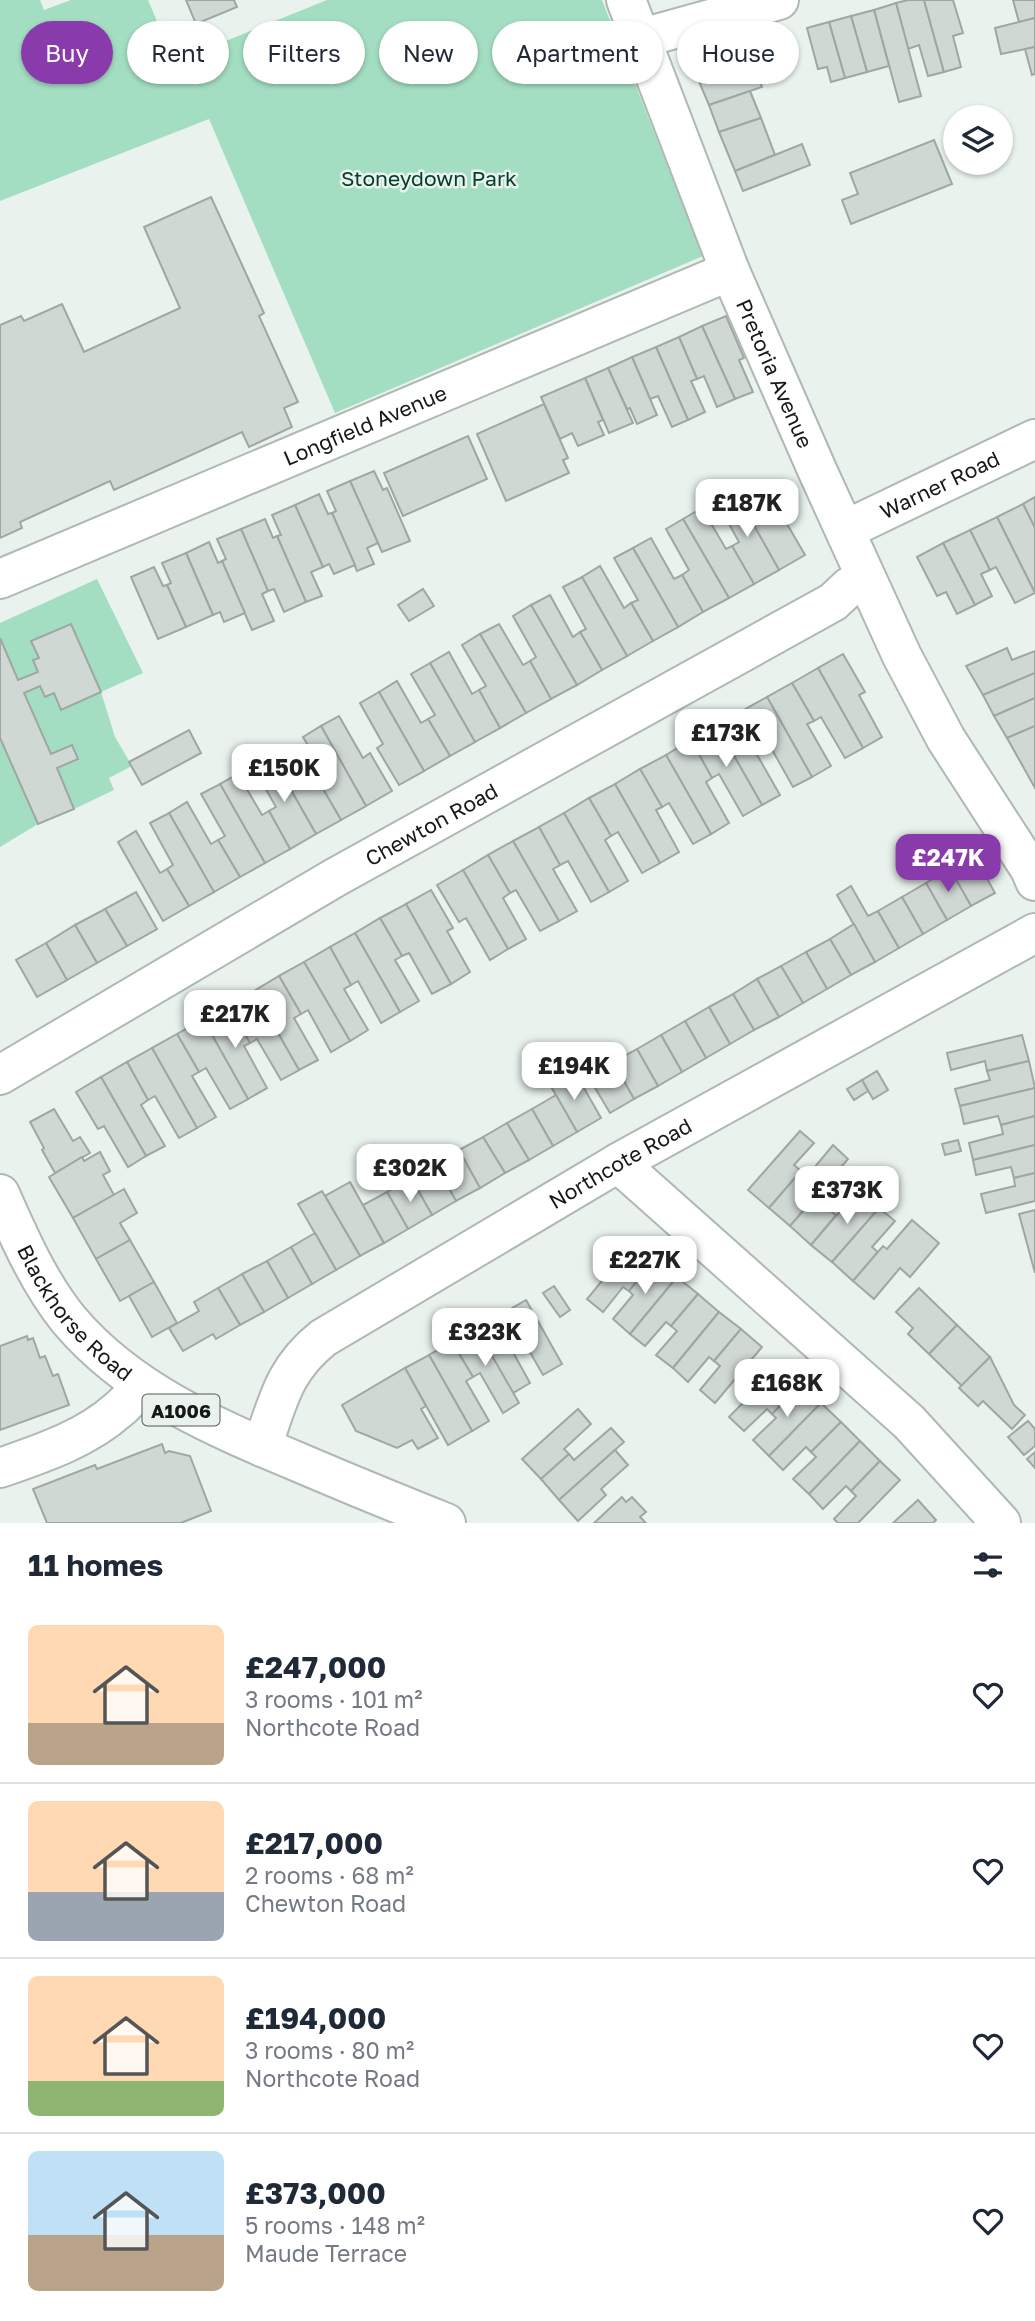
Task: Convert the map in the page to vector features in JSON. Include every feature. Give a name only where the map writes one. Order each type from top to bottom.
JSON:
[{"type":"street","name":"Pretoria Avenue","points":[[626,0],[635,21]]},
{"type":"street","points":[[663,32],[779,0]]},
{"type":"street","name":"Pretoria Avenue","points":[[659,84],[730,271],[902,656],[946,739],[1030,869],[1035,881]]},
{"type":"street","name":"Longfield Avenue","points":[[0,579],[730,271]]},
{"type":"street","name":"Warner Road","points":[[845,530],[1035,439]]},
{"type":"street","name":"Chewton Road","points":[[0,1075],[336,877],[833,602],[849,587],[866,579]]},
{"type":"street","name":"Northcote Road","points":[[262,1447],[291,1371],[304,1353],[314,1346],[618,1163],[1035,933]]},
{"type":"street","points":[[618,1163],[909,1422],[1001,1523]]},
{"type":"street","name":"Blackhorse Road","points":[[0,1194],[37,1271],[69,1319],[106,1357],[141,1386],[183,1411],[262,1447],[387,1512],[446,1523]]},
{"type":"street","points":[[0,1468],[44,1452],[93,1429],[119,1410],[141,1386]]},
{"type":"green space","name":"Stoneydown Park","points":[[0,0],[40,0],[44,10],[71,0],[148,0],[157,21],[127,21],[127,84],[229,84],[229,40],[243,34],[243,84],[365,84],[365,21],[275,21],[327,0],[602,0],[610,21],[492,21],[492,84],[635,84],[703,256],[335,413],[209,119],[0,201]]},
{"type":"green space","points":[[97,579],[143,673],[101,692],[71,624],[31,641],[39,658],[33,661],[38,672],[18,680],[0,638],[0,623]]},
{"type":"green space","points":[[40,686],[54,693],[61,709],[101,692],[115,737],[132,766],[109,778],[114,790],[74,809],[57,768],[78,759],[72,746],[51,754],[24,693]]},
{"type":"green space","points":[[0,738],[38,824],[0,847]]},
{"type":"building","points":[[186,0],[234,0],[237,7],[203,21],[195,21]]},
{"type":"building","points":[[924,0],[944,72],[928,76],[919,45],[908,49],[896,3]]},
{"type":"building","points":[[924,0],[953,0],[963,33],[953,36],[961,67],[944,72]]},
{"type":"building","points":[[1013,0],[1035,0],[1035,18],[1019,22]]},
{"type":"building","points":[[896,3],[921,96],[899,102],[874,10]]},
{"type":"building","points":[[874,10],[889,66],[867,72],[851,16]]},
{"type":"building","points":[[851,16],[867,72],[845,78],[829,22]]},
{"type":"building","points":[[1035,18],[1035,47],[1001,54],[995,28]]},
{"type":"building","points":[[829,22],[845,78],[831,82],[827,67],[818,69],[807,28]]},
{"type":"building","points":[[1035,47],[1035,74],[1032,75],[1025,49]]},
{"type":"building","points":[[700,84],[761,84],[762,87],[709,105]]},
{"type":"building","points":[[750,91],[761,118],[719,132],[709,105]]},
{"type":"building","points":[[761,118],[775,155],[735,171],[719,132]]},
{"type":"building","points":[[934,140],[943,162],[943,175],[948,175],[952,184],[851,224],[842,200],[858,194],[850,173]]},
{"type":"building","points":[[802,144],[810,165],[743,191],[735,171]]},
{"type":"building","points":[[211,197],[264,313],[259,316],[298,402],[284,408],[292,427],[249,447],[242,432],[114,490],[110,481],[20,522],[22,528],[0,538],[0,325],[21,316],[24,321],[62,304],[84,352],[180,308],[144,227]]},
{"type":"building","points":[[726,316],[744,358],[739,360],[753,392],[735,399],[702,326]]},
{"type":"building","points":[[702,326],[735,399],[717,407],[704,376],[697,379],[679,337]]},
{"type":"building","points":[[679,337],[697,379],[691,381],[705,412],[688,420],[656,347]]},
{"type":"building","points":[[656,347],[688,420],[672,427],[658,396],[650,399],[632,357]]},
{"type":"building","points":[[632,357],[657,415],[637,424],[608,368]]},
{"type":"building","points":[[608,368],[633,423],[609,433],[585,378]]},
{"type":"building","points":[[585,378],[603,420],[598,422],[604,435],[578,446],[572,433],[560,439],[541,397]]},
{"type":"building","points":[[544,404],[568,458],[563,460],[569,473],[506,501],[477,434]]},
{"type":"building","points":[[468,436],[487,479],[403,516],[384,473]]},
{"type":"building","points":[[374,471],[383,490],[387,488],[410,541],[382,552],[350,481]]},
{"type":"building","points":[[752,480],[776,521],[783,517],[805,555],[779,570],[734,490]]},
{"type":"building","points":[[350,481],[378,543],[367,548],[374,564],[357,571],[332,513],[336,511],[327,491]]},
{"type":"building","points":[[734,490],[779,570],[754,584],[732,546],[739,542],[716,500]]},
{"type":"building","points":[[319,494],[328,514],[332,513],[355,565],[334,574],[329,564],[323,567],[295,505]]},
{"type":"building","points":[[1035,497],[1035,528],[1023,504]]},
{"type":"building","points":[[1023,504],[1035,528],[1035,593],[997,517]]},
{"type":"building","points":[[295,505],[323,567],[311,572],[322,596],[306,602],[277,536],[281,535],[272,515]]},
{"type":"building","points":[[702,508],[726,549],[732,546],[754,584],[729,598],[683,519]]},
{"type":"building","points":[[997,517],[1035,593],[1015,603],[996,567],[990,570],[970,530]]},
{"type":"building","points":[[265,519],[273,538],[277,536],[306,602],[284,612],[274,589],[268,591],[241,529]]},
{"type":"building","points":[[683,519],[729,598],[703,612],[682,575],[689,570],[666,529]]},
{"type":"building","points":[[241,529],[268,591],[262,594],[274,621],[252,630],[222,561],[226,559],[217,539]]},
{"type":"building","points":[[970,530],[990,570],[981,574],[992,596],[975,605],[943,543]]},
{"type":"building","points":[[651,538],[674,579],[682,575],[703,612],[678,627],[633,548]]},
{"type":"building","points":[[209,542],[218,563],[222,561],[245,613],[224,622],[220,612],[213,615],[186,553]]},
{"type":"building","points":[[943,543],[975,605],[957,614],[946,592],[937,596],[917,557]]},
{"type":"building","points":[[633,548],[678,627],[653,641],[631,603],[638,600],[614,558]]},
{"type":"building","points":[[186,553],[213,615],[186,627],[167,585],[171,583],[162,563]]},
{"type":"building","points":[[600,566],[624,608],[631,603],[653,641],[627,656],[582,577]]},
{"type":"building","points":[[154,567],[163,586],[167,585],[186,627],[158,639],[131,577]]},
{"type":"building","points":[[582,577],[627,656],[602,670],[580,632],[586,629],[563,587]]},
{"type":"building","points":[[423,589],[434,606],[409,621],[398,605]]},
{"type":"building","points":[[550,595],[573,637],[580,632],[602,670],[577,685],[531,605]]},
{"type":"building","points":[[531,605],[577,685],[551,699],[530,661],[536,657],[513,616]]},
{"type":"building","points":[[71,624],[101,692],[61,710],[54,693],[45,697],[40,686],[24,693],[51,754],[72,745],[78,759],[57,768],[74,809],[38,824],[0,738],[0,638],[18,680],[38,672],[33,660],[39,658],[31,641]]},
{"type":"building","points":[[499,624],[523,665],[530,661],[551,699],[526,713],[480,634]]},
{"type":"building","points":[[480,634],[526,713],[500,728],[479,690],[486,686],[462,645]]},
{"type":"building","points":[[1007,648],[1012,660],[1035,651],[1035,673],[983,695],[966,666]]},
{"type":"building","points":[[449,652],[472,694],[479,690],[500,728],[475,742],[430,663]]},
{"type":"building","points":[[843,654],[865,692],[859,695],[882,737],[863,748],[818,668]]},
{"type":"building","points":[[430,663],[475,742],[450,756],[428,719],[435,715],[411,674]]},
{"type":"building","points":[[818,668],[863,748],[845,758],[821,717],[814,721],[792,683]]},
{"type":"building","points":[[1035,673],[1035,698],[994,716],[983,695]]},
{"type":"building","points":[[397,681],[421,723],[428,719],[450,756],[424,771],[379,692]]},
{"type":"building","points":[[792,683],[814,721],[807,724],[831,766],[812,777],[767,697]]},
{"type":"building","points":[[379,692],[424,771],[399,785],[377,748],[383,744],[360,703]]},
{"type":"building","points":[[767,697],[812,777],[793,787],[770,746],[763,749],[742,711]]},
{"type":"building","points":[[1035,698],[1035,726],[1007,738],[994,716]]},
{"type":"building","points":[[742,711],[763,749],[756,753],[780,795],[762,805],[717,726]]},
{"type":"building","points":[[339,716],[363,758],[370,753],[392,791],[366,806],[321,726]]},
{"type":"building","points":[[321,726],[366,806],[341,820],[319,782],[327,778],[303,737]]},
{"type":"building","points":[[717,726],[762,805],[743,816],[719,774],[712,778],[691,740]]},
{"type":"building","points":[[1035,726],[1035,788],[1007,738]]},
{"type":"building","points":[[189,730],[201,753],[142,785],[129,762]]},
{"type":"building","points":[[691,740],[712,778],[706,782],[729,823],[711,834],[666,755]]},
{"type":"building","points":[[289,745],[313,786],[319,782],[341,820],[316,834],[271,755]]},
{"type":"building","points":[[271,755],[316,834],[290,849],[269,811],[276,807],[252,765]]},
{"type":"building","points":[[666,755],[711,834],[693,844],[669,803],[662,807],[640,769]]},
{"type":"building","points":[[640,769],[662,807],[656,810],[679,852],[660,863],[615,784]]},
{"type":"building","points":[[238,774],[262,815],[269,811],[290,849],[265,863],[220,784]]},
{"type":"building","points":[[220,784],[265,863],[240,877],[218,840],[225,836],[201,794]]},
{"type":"building","points":[[615,784],[660,863],[642,873],[618,832],[611,836],[589,798]]},
{"type":"building","points":[[589,798],[611,836],[605,840],[628,881],[609,892],[564,813]]},
{"type":"building","points":[[187,802],[211,844],[218,840],[240,877],[214,892],[169,813]]},
{"type":"building","points":[[169,813],[214,892],[189,906],[167,869],[173,865],[150,823]]},
{"type":"building","points":[[564,813],[609,892],[591,902],[568,861],[560,865],[539,827]]},
{"type":"building","points":[[539,827],[560,865],[553,869],[577,911],[559,921],[513,841]]},
{"type":"building","points":[[136,831],[160,873],[167,869],[189,906],[163,921],[118,842]]},
{"type":"building","points":[[513,841],[559,921],[540,931],[516,890],[510,893],[488,855]]},
{"type":"building","points":[[488,855],[510,893],[503,898],[526,939],[508,949],[463,870]]},
{"type":"building","points":[[974,855],[995,893],[971,906],[950,869]]},
{"type":"building","points":[[950,869],[971,906],[947,920],[926,883]]},
{"type":"building","points":[[463,870],[508,949],[490,960],[466,918],[459,922],[437,885]]},
{"type":"building","points":[[926,883],[947,920],[923,934],[902,897]]},
{"type":"building","points":[[851,886],[868,916],[878,911],[899,948],[875,962],[837,895]]},
{"type":"building","points":[[431,890],[453,928],[447,931],[470,972],[451,984],[406,904]]},
{"type":"building","points":[[136,892],[157,929],[127,946],[105,909]]},
{"type":"building","points":[[902,897],[923,934],[899,948],[878,911]]},
{"type":"building","points":[[406,904],[451,984],[432,994],[409,953],[402,956],[380,918]]},
{"type":"building","points":[[105,909],[127,946],[97,963],[75,925]]},
{"type":"building","points":[[380,918],[402,956],[395,960],[419,1001],[400,1012],[355,933]]},
{"type":"building","points":[[854,924],[875,962],[851,975],[830,939]]},
{"type":"building","points":[[75,925],[97,963],[67,980],[46,943]]},
{"type":"building","points":[[355,933],[400,1012],[381,1023],[358,981],[351,985],[330,947]]},
{"type":"building","points":[[830,939],[851,975],[827,989],[806,952]]},
{"type":"building","points":[[46,943],[67,980],[37,997],[16,960]]},
{"type":"building","points":[[330,947],[351,985],[344,989],[368,1030],[350,1041],[304,962]]},
{"type":"building","points":[[806,952],[827,989],[803,1003],[781,966]]},
{"type":"building","points":[[304,962],[350,1041],[331,1052],[308,1010],[301,1014],[279,976]]},
{"type":"building","points":[[781,966],[803,1003],[779,1017],[757,979]]},
{"type":"building","points":[[279,976],[301,1014],[294,1018],[318,1060],[299,1070],[254,991]]},
{"type":"building","points":[[757,979],[779,1017],[754,1030],[733,994]]},
{"type":"building","points":[[254,991],[299,1070],[281,1080],[257,1039],[250,1043],[228,1005]]},
{"type":"building","points":[[733,994],[754,1030],[730,1044],[709,1007]]},
{"type":"building","points":[[228,1005],[250,1043],[244,1046],[267,1088],[248,1099],[203,1019]]},
{"type":"building","points":[[709,1007],[730,1044],[706,1058],[685,1021]]},
{"type":"building","points":[[203,1019],[248,1099],[230,1109],[206,1068],[199,1072],[177,1034]]},
{"type":"building","points":[[685,1021],[706,1058],[682,1072],[661,1035]]},
{"type":"building","points":[[177,1034],[199,1072],[192,1076],[216,1117],[197,1128],[152,1048]]},
{"type":"building","points":[[661,1035],[682,1072],[658,1086],[637,1049]]},
{"type":"building","points":[[1022,1035],[1029,1061],[987,1071],[985,1061],[951,1070],[947,1053]]},
{"type":"building","points":[[152,1048],[197,1128],[179,1138],[155,1096],[148,1100],[127,1062]]},
{"type":"building","points":[[637,1049],[658,1086],[634,1099],[613,1062]]},
{"type":"building","points":[[1029,1061],[1035,1088],[960,1106],[955,1089],[990,1080],[987,1071]]},
{"type":"building","points":[[127,1062],[148,1100],[141,1105],[165,1146],[146,1156],[101,1077]]},
{"type":"building","points":[[613,1062],[634,1099],[610,1113],[588,1076]]},
{"type":"building","points":[[560,1071],[569,1087],[580,1081],[601,1118],[577,1132],[546,1078]]},
{"type":"building","points":[[877,1071],[888,1090],[873,1099],[862,1080]]},
{"type":"building","points":[[101,1077],[146,1156],[128,1167],[104,1126],[98,1129],[76,1092]]},
{"type":"building","points":[[862,1080],[868,1091],[854,1100],[847,1089]]},
{"type":"building","points":[[1035,1088],[1035,1116],[1001,1125],[998,1116],[964,1124],[960,1106]]},
{"type":"building","points":[[556,1095],[577,1132],[553,1146],[532,1109]]},
{"type":"building","points":[[54,1109],[73,1141],[80,1137],[90,1153],[55,1173],[30,1122]]},
{"type":"building","points":[[532,1109],[553,1146],[529,1160],[507,1123]]},
{"type":"building","points":[[1035,1116],[1035,1145],[973,1160],[969,1143],[1003,1134],[1001,1125]]},
{"type":"building","points":[[507,1123],[529,1160],[505,1173],[483,1137]]},
{"type":"building","points":[[800,1131],[814,1143],[794,1165],[801,1171],[769,1208],[748,1190]]},
{"type":"building","points":[[483,1137],[505,1173],[480,1188],[459,1150]]},
{"type":"building","points":[[958,1140],[961,1151],[945,1155],[942,1144]]},
{"type":"building","points":[[833,1145],[848,1159],[790,1226],[769,1208],[794,1179],[800,1185]]},
{"type":"building","points":[[1035,1145],[1035,1173],[1014,1178],[1011,1167],[976,1175],[973,1160]]},
{"type":"building","points":[[459,1150],[480,1188],[456,1201],[435,1164]]},
{"type":"building","points":[[100,1152],[110,1171],[103,1175],[114,1195],[73,1218],[49,1177],[82,1157],[84,1161]]},
{"type":"building","points":[[435,1164],[456,1201],[432,1215],[411,1178]]},
{"type":"building","points":[[842,1166],[857,1180],[830,1211],[836,1215],[811,1245],[790,1226]]},
{"type":"building","points":[[1035,1173],[1035,1201],[986,1213],[981,1194],[1015,1186],[1014,1178]]},
{"type":"building","points":[[411,1178],[432,1215],[408,1229],[387,1192]]},
{"type":"building","points":[[350,1182],[384,1243],[360,1256],[325,1196]]},
{"type":"building","points":[[869,1188],[885,1202],[832,1262],[811,1245],[841,1210],[846,1214]]},
{"type":"building","points":[[124,1189],[137,1213],[120,1223],[130,1240],[96,1259],[73,1218]]},
{"type":"building","points":[[322,1191],[360,1256],[336,1270],[298,1204]]},
{"type":"building","points":[[387,1192],[408,1229],[384,1243],[363,1205]]},
{"type":"building","points":[[879,1208],[895,1221],[872,1247],[878,1252],[853,1281],[832,1262]]},
{"type":"building","points":[[1035,1210],[1035,1273],[1019,1214]]},
{"type":"building","points":[[912,1220],[939,1243],[910,1277],[900,1268],[874,1299],[853,1281],[883,1246],[887,1249]]},
{"type":"building","points":[[315,1233],[336,1270],[312,1284],[291,1247]]},
{"type":"building","points":[[130,1240],[154,1282],[120,1301],[96,1259]]},
{"type":"building","points":[[634,1242],[655,1259],[629,1291],[623,1287],[603,1312],[587,1299]]},
{"type":"building","points":[[291,1247],[312,1284],[288,1298],[267,1261]]},
{"type":"building","points":[[655,1259],[677,1277],[630,1334],[613,1319],[633,1295],[629,1291]]},
{"type":"building","points":[[267,1261],[288,1298],[264,1312],[242,1274]]},
{"type":"building","points":[[242,1274],[264,1312],[240,1325],[218,1288]]},
{"type":"building","points":[[677,1277],[698,1294],[671,1326],[666,1322],[645,1346],[630,1334]]},
{"type":"building","points":[[154,1282],[177,1323],[152,1337],[129,1296]]},
{"type":"building","points":[[554,1286],[570,1310],[560,1317],[543,1293]]},
{"type":"building","points":[[218,1288],[240,1325],[216,1339],[213,1334],[183,1351],[169,1328],[199,1311],[194,1302]]},
{"type":"building","points":[[919,1288],[957,1325],[929,1354],[908,1334],[913,1328],[896,1312]]},
{"type":"building","points":[[698,1294],[719,1312],[673,1368],[656,1355],[677,1331],[671,1326]]},
{"type":"building","points":[[526,1300],[562,1364],[543,1375],[527,1347],[520,1350],[500,1315]]},
{"type":"building","points":[[719,1312],[741,1329],[714,1361],[709,1357],[688,1382],[673,1368]]},
{"type":"building","points":[[500,1315],[520,1350],[514,1354],[530,1383],[513,1393],[476,1328]]},
{"type":"building","points":[[957,1325],[990,1357],[962,1386],[929,1354]]},
{"type":"building","points":[[476,1328],[519,1403],[503,1413],[480,1373],[473,1377],[452,1342]]},
{"type":"building","points":[[741,1329],[762,1347],[715,1403],[700,1390],[720,1366],[714,1361]]},
{"type":"building","points":[[27,1336],[28,1340],[33,1338],[40,1358],[45,1356],[53,1376],[58,1374],[69,1405],[0,1430],[0,1346]]},
{"type":"building","points":[[452,1342],[473,1377],[466,1381],[489,1421],[472,1431],[429,1355]]},
{"type":"building","points":[[429,1355],[472,1431],[448,1445],[405,1368]]},
{"type":"building","points":[[990,1357],[1014,1405],[1025,1415],[1012,1429],[983,1401],[978,1406],[959,1388]]},
{"type":"building","points":[[781,1364],[801,1384],[772,1414],[767,1409],[744,1431],[729,1417]]},
{"type":"building","points":[[405,1368],[426,1406],[421,1409],[438,1438],[418,1449],[412,1440],[397,1448],[356,1431],[342,1405]]},
{"type":"building","points":[[801,1384],[821,1403],[769,1456],[753,1440],[776,1418],[772,1414]]},
{"type":"building","points":[[821,1403],[841,1422],[811,1452],[806,1447],[783,1470],[769,1456]]},
{"type":"building","points":[[578,1409],[591,1424],[564,1449],[569,1454],[541,1479],[522,1459]]},
{"type":"building","points":[[1028,1421],[1035,1429],[1035,1446],[1024,1455],[1008,1437]]},
{"type":"building","points":[[841,1422],[860,1441],[809,1494],[793,1479],[816,1457],[811,1452]]},
{"type":"building","points":[[611,1428],[624,1442],[559,1500],[541,1479],[569,1454],[574,1460]]},
{"type":"building","points":[[860,1441],[880,1461],[851,1491],[846,1486],[823,1509],[809,1494]]},
{"type":"building","points":[[162,1444],[165,1453],[169,1451],[190,1456],[211,1511],[181,1523],[47,1523],[33,1489],[95,1465],[97,1469]]},
{"type":"building","points":[[615,1450],[628,1465],[601,1489],[606,1495],[578,1521],[559,1500]]},
{"type":"building","points":[[1035,1452],[1035,1468],[1027,1459]]},
{"type":"building","points":[[880,1461],[900,1480],[858,1523],[838,1523],[834,1519],[856,1496],[851,1491]]},
{"type":"building","points":[[622,1497],[626,1502],[632,1497],[646,1512],[640,1517],[646,1523],[594,1523]]},
{"type":"building","points":[[918,1500],[936,1520],[933,1523],[893,1523]]}]
